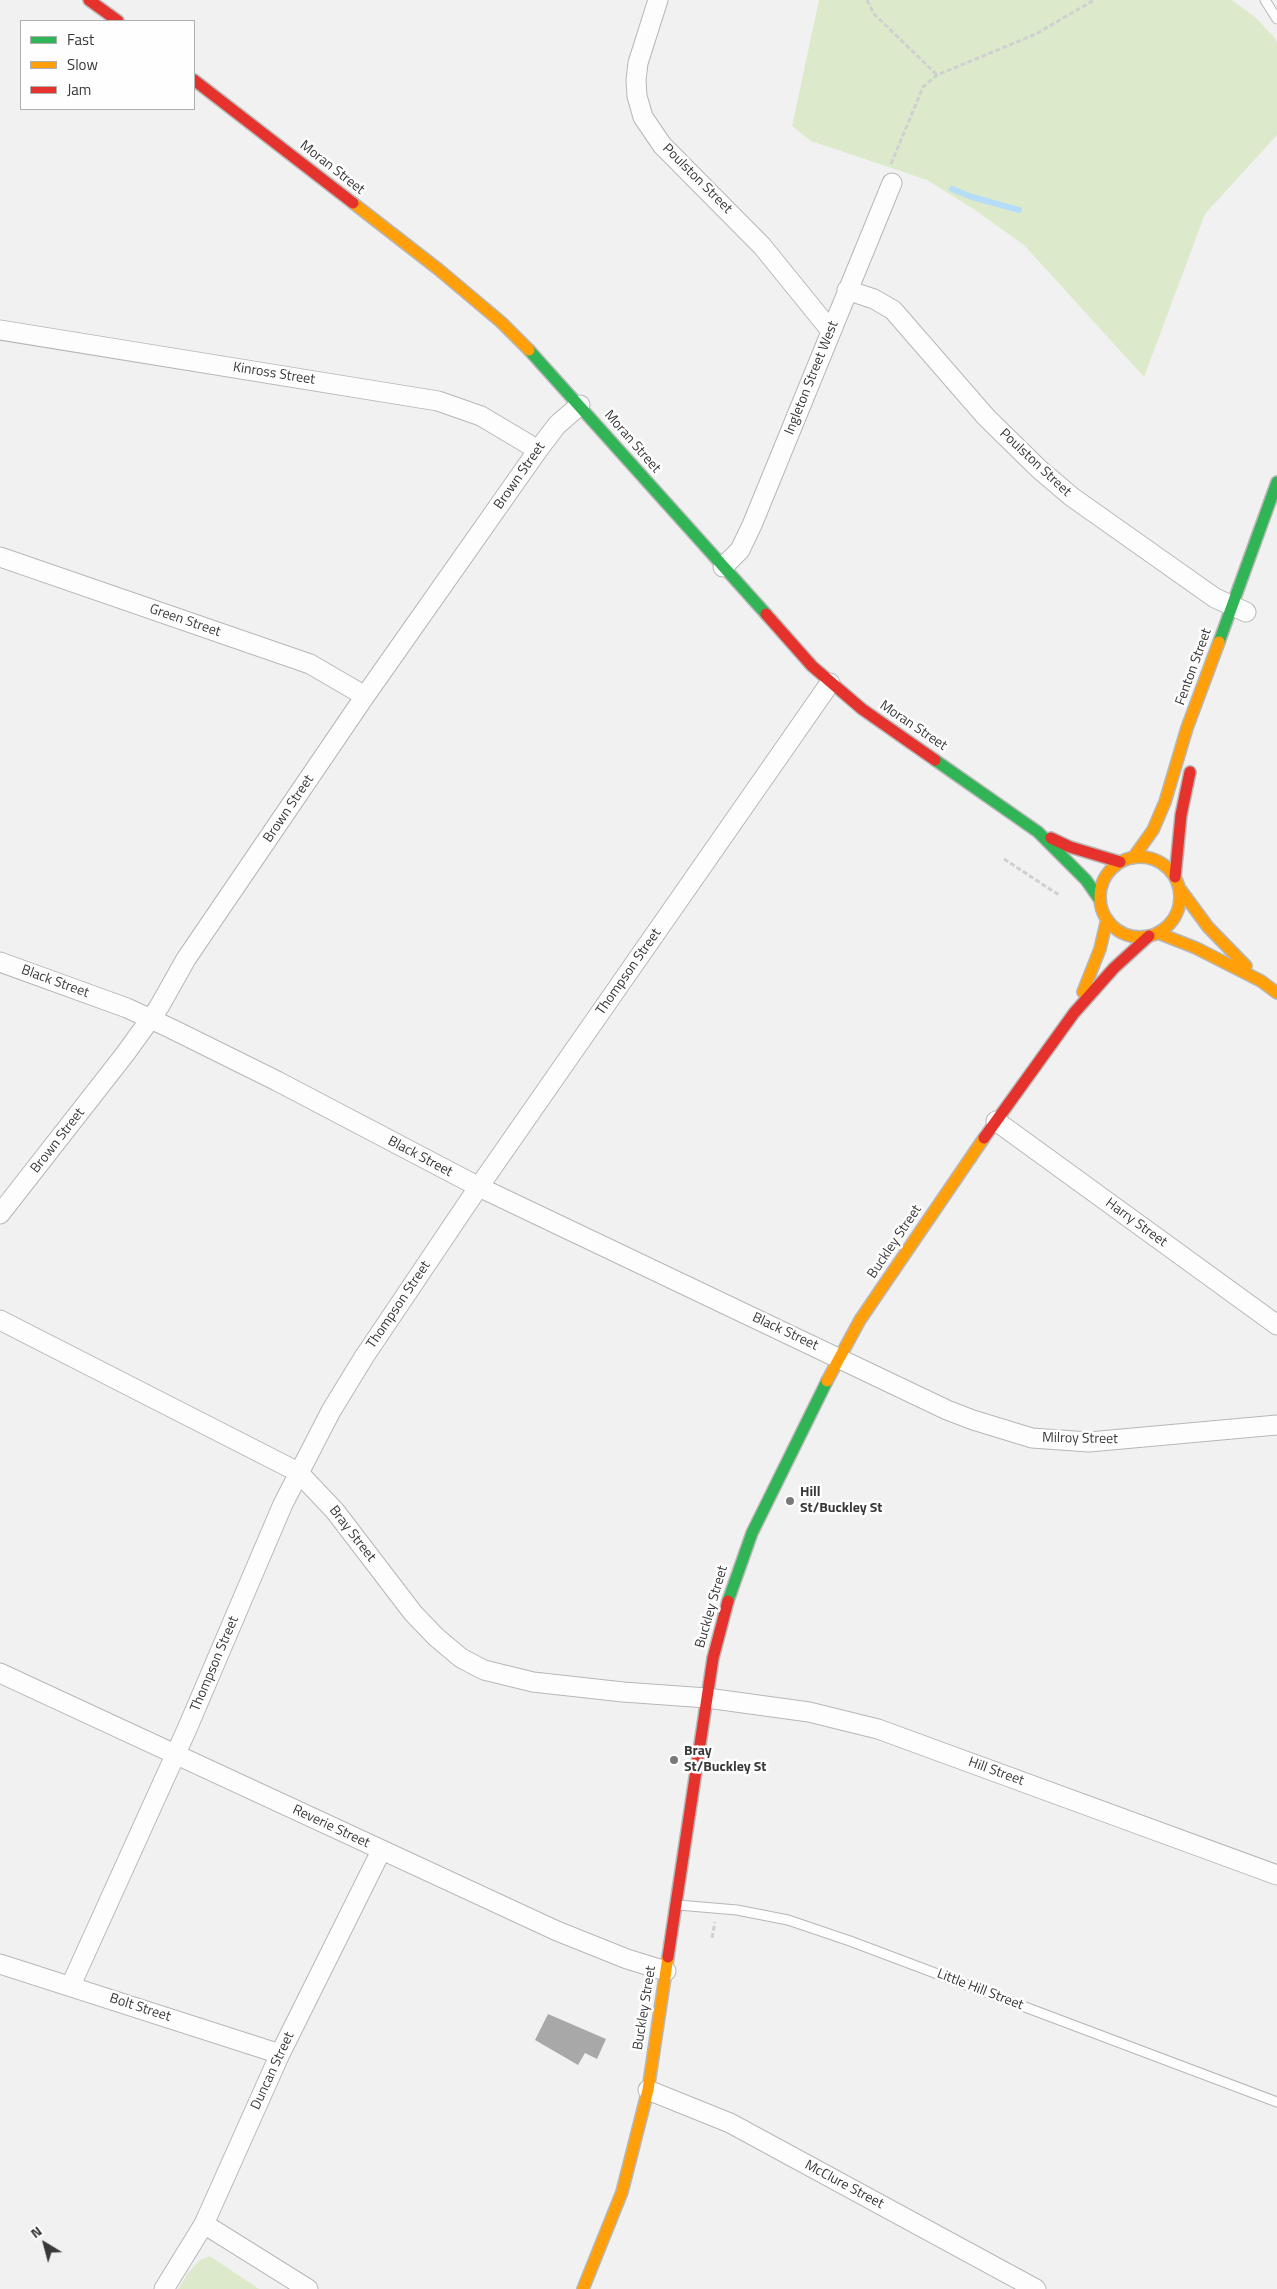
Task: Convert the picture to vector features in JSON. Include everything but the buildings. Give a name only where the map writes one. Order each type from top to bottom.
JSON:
[{"type":"street","points":[[89,0],[117,20]]},
{"type":"street","name":"Poulston Street","points":[[658,0],[638,63],[637,96],[643,116],[662,145],[762,246],[832,331]]},
{"type":"street","name":"Moran Street","points":[[195,81],[471,296],[527,348],[580,405],[792,645],[830,683],[875,718],[1038,832],[1076,869],[1100,900]]},
{"type":"street","name":"Ingleton Street West","points":[[723,567],[740,550],[752,525],[892,183]]},
{"type":"street","name":"Poulston Street","points":[[847,290],[874,299],[893,310],[986,417],[1039,469],[1072,497],[1200,588],[1242,611]]},
{"type":"street","name":"Kinross Street","points":[[0,330],[438,401],[480,416],[538,450]]},
{"type":"street","name":"Brown Street","points":[[0,1214],[114,1069],[150,1019],[192,951],[365,696],[538,450],[557,425],[580,405]]},
{"type":"street","name":"Fenton Street","points":[[1133,858],[1153,830],[1165,802],[1188,728],[1242,611],[1277,482]]},
{"type":"street","name":"Green Street","points":[[0,557],[310,664],[365,696]]},
{"type":"street","name":"Thompson Street","points":[[72,1985],[298,1472],[331,1411],[364,1357],[479,1187],[830,683]]},
{"type":"street","points":[[1175,877],[1181,815],[1194,758]]},
{"type":"street","name":"Moran Street","points":[[1038,832],[1070,847],[1120,862]]},
{"type":"street","points":[[1261,981],[1196,948],[1154,935],[1137,937],[1125,934],[1115,928],[1106,919],[1100,900],[1105,878],[1120,862],[1133,858],[1145,857],[1167,867],[1175,877],[1180,889],[1208,927],[1261,981],[1277,993]]},
{"type":"street","points":[[1154,935],[1169,926],[1176,915],[1180,902],[1180,889]]},
{"type":"street","name":"Buckley Street","points":[[1074,1012],[1095,964],[1106,919]]},
{"type":"street","name":"Buckley Street","points":[[583,2289],[622,2192],[648,2090],[713,1658],[722,1618],[752,1533],[839,1357],[860,1320],[996,1121],[1074,1012],[1114,968],[1154,935]]},
{"type":"street","name":"Black Street","points":[[0,962],[150,1019],[277,1081],[479,1187],[839,1357]]},
{"type":"street","name":"Harry Street","points":[[996,1121],[1277,1324]]},
{"type":"street","name":"Bray Street","points":[[0,1320],[298,1472],[335,1511],[413,1613],[436,1637],[461,1658],[484,1670],[533,1682],[624,1692],[707,1698]]},
{"type":"street","name":"Milroy Street","points":[[839,1357],[947,1410],[1005,1431],[1032,1438],[1098,1442],[1277,1425]]},
{"type":"street","name":"Reverie Street","points":[[0,1673],[581,1942],[666,1971]]},
{"type":"street","name":"Hill Street","points":[[707,1698],[809,1712],[878,1729],[1277,1875]]},
{"type":"street","name":"Duncan Street","points":[[164,2289],[204,2224],[280,2054],[381,1851]]},
{"type":"street","name":"Bolt Street","points":[[0,1964],[72,1985],[280,2054]]},
{"type":"street","name":"McClure Street","points":[[648,2090],[730,2123],[1036,2289]]},
{"type":"street","points":[[204,2224],[308,2289]]},
{"type":"lane","points":[[1265,0],[1277,19]]},
{"type":"lane","name":"Little Hill Street","points":[[676,1905],[736,1910],[803,1925],[1277,2102]]},
{"type":"path","points":[[868,0],[874,14],[937,75]]},
{"type":"path","points":[[892,183],[890,169],[923,87],[937,75],[1036,34],[1094,0]]},
{"type":"path","points":[[1004,859],[1059,895]]},
{"type":"path","points":[[712,1938],[716,1916]]},
{"type":"green space","points":[[819,0],[1232,0],[1255,17],[1274,37],[1277,42],[1277,135],[1205,214],[1144,377],[1024,245],[975,210],[927,180],[811,141],[792,126]]},
{"type":"green space","points":[[210,2256],[259,2289],[178,2289],[188,2273],[200,2260]]},
{"type":"waterway","points":[[952,189],[972,197],[1019,210]]},
{"type":"traffic: fast","points":[[529,350],[766,614]]},
{"type":"traffic: fast","points":[[1219,642],[1277,482]]},
{"type":"traffic: fast","points":[[935,760],[1038,832],[1086,880],[1100,900]]},
{"type":"traffic: fast","points":[[728,1601],[752,1533],[827,1381]]},
{"type":"traffic: slow","points":[[353,203],[438,269],[501,322],[529,350]]},
{"type":"traffic: slow","points":[[1133,858],[1153,830],[1165,802],[1187,728],[1219,642]]},
{"type":"traffic: slow","points":[[1140,857],[1155,860],[1168,869],[1177,882],[1180,897],[1177,912],[1168,925],[1155,934],[1140,937],[1125,934],[1112,925],[1103,912],[1100,897],[1103,882],[1112,869],[1125,860],[1140,857]]},
{"type":"traffic: slow","points":[[1180,889],[1208,927],[1246,966]]},
{"type":"traffic: slow","points":[[1083,992],[1100,949],[1107,919]]},
{"type":"traffic: slow","points":[[1158,933],[1196,948],[1261,981],[1277,993]]},
{"type":"traffic: slow","points":[[827,1381],[860,1320],[984,1138]]},
{"type":"traffic: slow","points":[[583,2289],[622,2192],[648,2090],[668,1957]]},
{"type":"traffic: jam","points":[[89,0],[117,20]]},
{"type":"traffic: jam","points":[[195,81],[353,203]]},
{"type":"traffic: jam","points":[[766,614],[812,666],[862,709],[935,760]]},
{"type":"traffic: jam","points":[[1175,877],[1181,815],[1190,772]]},
{"type":"traffic: jam","points":[[1051,838],[1070,847],[1120,862]]},
{"type":"traffic: jam","points":[[984,1138],[1074,1013],[1114,968],[1149,936]]},
{"type":"traffic: jam","points":[[668,1957],[713,1658],[728,1601]]},
{"type":"place","name":"Hill St/Buckley St","points":[[790,1501]]},
{"type":"place","name":"Bray St/Buckley St","points":[[674,1760]]}]
